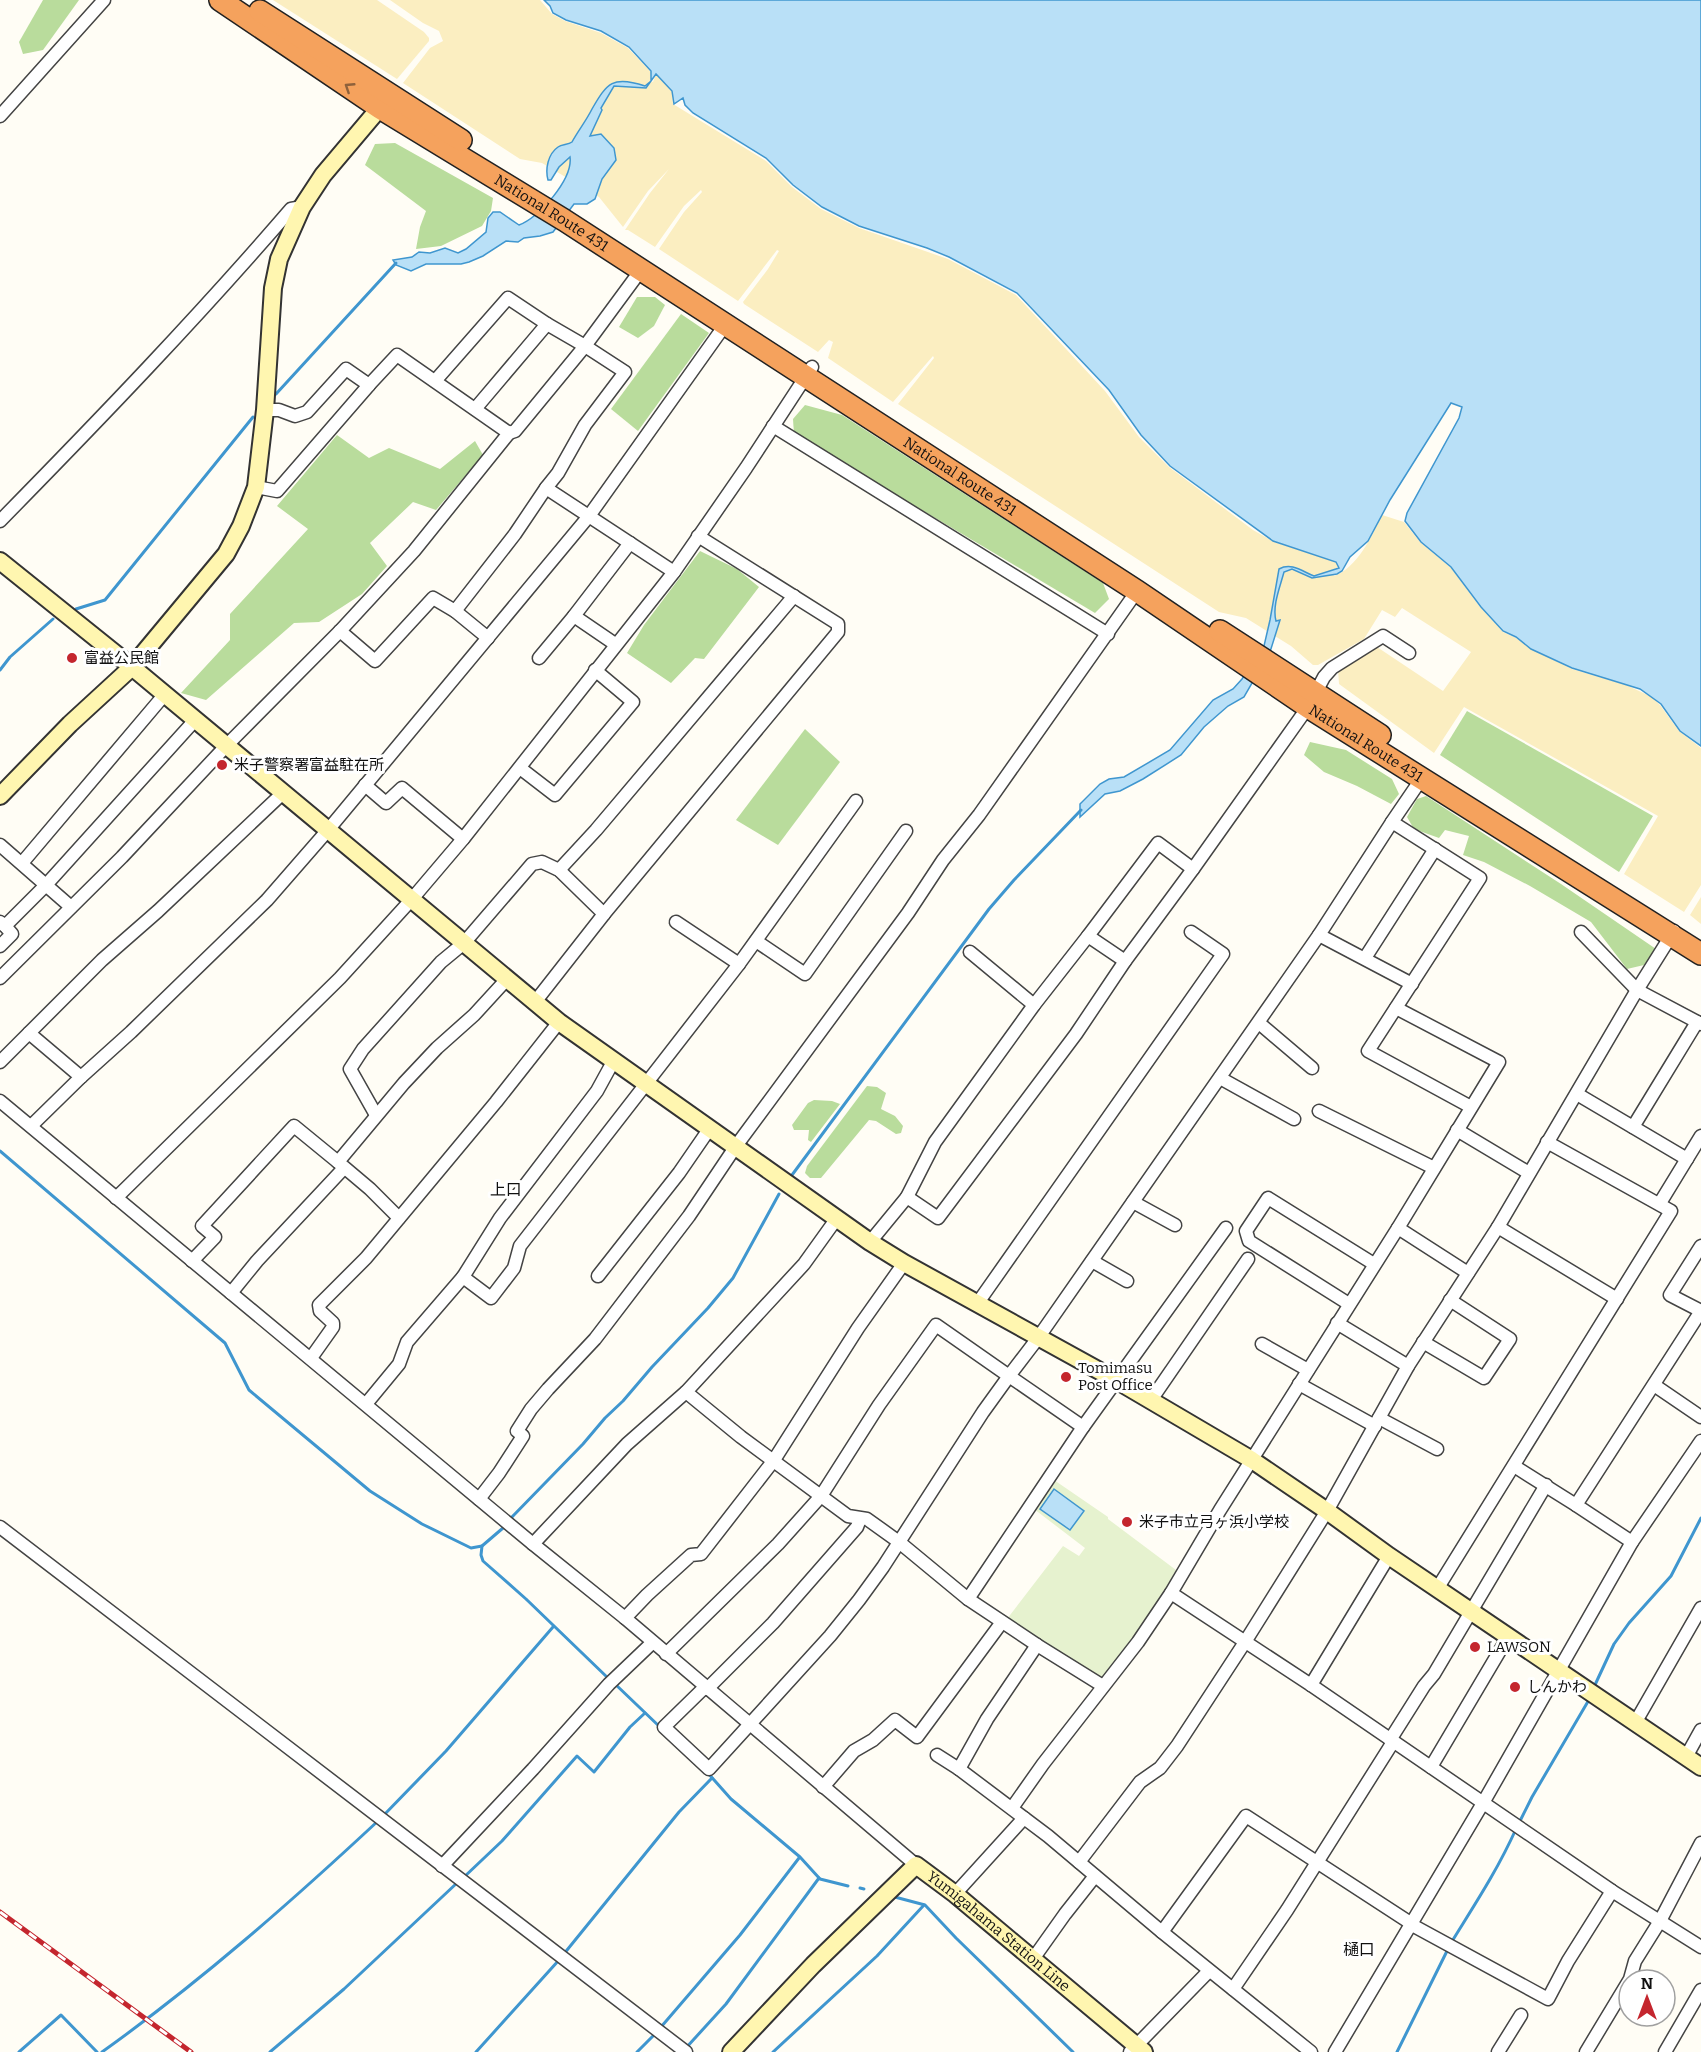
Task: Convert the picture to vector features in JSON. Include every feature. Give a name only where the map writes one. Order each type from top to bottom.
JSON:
[{"type":"highway","name":"National Route 431","points":[[220,0],[567,216],[1674,932],[1701,954]]},
{"type":"highway","name":"National Route 431","points":[[244,0],[385,101]]},
{"type":"highway","name":"National Route 431","points":[[567,216],[641,270],[725,325],[809,372],[1137,591],[1258,665]]},
{"type":"highway","name":"National Route 431","points":[[1312,700],[1422,778],[1674,932],[1701,942]]},
{"type":"street","points":[[0,116],[104,0]]},
{"type":"street","points":[[0,796],[70,724],[132,667],[226,554],[241,526],[256,487],[265,410],[273,288],[279,259],[302,207],[323,175],[385,101]]},
{"type":"street","points":[[0,521],[106,412],[291,209],[302,207]]},
{"type":"street","points":[[0,978],[172,805],[414,551],[509,433],[515,431],[585,346],[641,270]]},
{"type":"street","points":[[435,381],[508,298],[624,372],[585,424],[558,473],[516,534],[454,611]]},
{"type":"street","points":[[475,409],[547,324]]},
{"type":"street","points":[[31,1126],[267,900],[328,830],[589,516],[725,325]]},
{"type":"street","points":[[256,487],[277,491],[397,355],[509,433]]},
{"type":"street","points":[[265,410],[279,410],[295,416],[307,412],[346,369],[369,385]]},
{"type":"street","points":[[116,1198],[340,978],[463,839],[615,644],[674,573],[809,372]]},
{"type":"street","points":[[773,426],[1108,634]]},
{"type":"street","points":[[546,488],[674,573]]},
{"type":"street","points":[[535,1002],[604,914],[838,632],[838,624],[698,536]]},
{"type":"street","points":[[539,658],[630,543]]},
{"type":"street","points":[[0,561],[196,719],[559,1022],[645,1083],[870,1242],[1116,1380],[1252,1460],[1437,1589],[1701,1767]]},
{"type":"street","points":[[479,1498],[499,1473],[523,1436],[517,1431],[531,1409],[595,1339],[689,1216],[736,1146],[908,913],[943,860],[979,814],[1137,591]]},
{"type":"street","points":[[558,870],[596,830],[794,596]]},
{"type":"street","points":[[340,631],[375,661],[433,598],[454,611],[488,638]]},
{"type":"street","points":[[574,616],[615,644]]},
{"type":"street","points":[[907,1197],[938,1218],[1076,1034],[1125,961],[1312,700],[1324,677],[1332,668],[1383,636],[1409,653]]},
{"type":"street","points":[[520,768],[555,795],[633,702],[596,670]]},
{"type":"street","points":[[22,863],[165,694]]},
{"type":"street","points":[[0,946],[12,934],[3,924],[45,885],[196,719]]},
{"type":"street","points":[[860,1519],[857,1527],[773,1623],[664,1727],[709,1769],[830,1636],[859,1600],[983,1412],[1038,1338],[1220,1078],[1319,935],[1422,778]]},
{"type":"street","points":[[365,785],[386,803],[402,788],[463,839]]},
{"type":"street","points":[[0,1062],[102,960],[158,911],[284,792]]},
{"type":"street","points":[[463,1277],[491,1299],[514,1268],[520,1246],[739,963],[856,801]]},
{"type":"street","points":[[1392,822],[1480,878],[1368,1051],[1472,1107]]},
{"type":"street","points":[[756,940],[805,974],[906,831]]},
{"type":"street","points":[[870,1242],[907,1197],[935,1142],[1034,1005],[1158,843],[1193,869]]},
{"type":"street","points":[[0,845],[71,907]]},
{"type":"street","points":[[1365,958],[1435,849]]},
{"type":"street","points":[[376,1115],[351,1069],[363,1049],[441,962],[464,943],[532,864],[542,861],[558,870],[604,914]]},
{"type":"street","points":[[676,921],[739,963]]},
{"type":"street","points":[[977,1304],[1223,954],[1191,932]]},
{"type":"street","points":[[1581,932],[1637,990],[1699,1023],[1633,1126]]},
{"type":"street","points":[[1079,1862],[1140,1782],[1160,1768],[1177,1746],[1245,1642],[1327,1511],[1408,1366],[1498,1227],[1637,990],[1674,932]]},
{"type":"street","points":[[1319,935],[1412,984]]},
{"type":"street","points":[[1088,936],[1125,961]]},
{"type":"street","points":[[970,952],[1034,1005]]},
{"type":"street","points":[[231,1293],[341,1165],[376,1115],[437,1048],[474,1015],[507,979]]},
{"type":"street","points":[[1012,1808],[1042,1764],[1138,1642],[1171,1593],[1220,1510],[1398,1228],[1499,1062],[1396,1008]]},
{"type":"street","points":[[311,1358],[333,1327],[333,1323],[320,1311],[319,1305],[366,1258],[559,1022]]},
{"type":"street","points":[[1258,1023],[1312,1068]]},
{"type":"street","points":[[29,1033],[81,1077]]},
{"type":"street","points":[[366,1404],[399,1364],[407,1342],[463,1277],[500,1218],[597,1091],[614,1060]]},
{"type":"street","points":[[1220,1078],[1294,1119]]},
{"type":"street","points":[[1577,1094],[1687,1160]]},
{"type":"street","points":[[0,1101],[532,1544],[625,1618],[916,1865]]},
{"type":"street","points":[[1319,1111],[1434,1168]]},
{"type":"street","points":[[192,1261],[215,1238],[202,1226],[294,1126],[370,1189],[399,1218]]},
{"type":"street","points":[[598,1276],[679,1173],[710,1128]]},
{"type":"street","points":[[1457,1130],[1530,1173]]},
{"type":"street","points":[[1660,1203],[1701,1136]]},
{"type":"street","points":[[1437,1589],[1671,1211],[1547,1142]]},
{"type":"street","points":[[1348,1304],[1249,1241],[1246,1231],[1268,1198],[1374,1264]]},
{"type":"street","points":[[1133,1202],[1175,1225]]},
{"type":"street","points":[[532,1544],[627,1444],[686,1392],[804,1264],[837,1218]]},
{"type":"street","points":[[1498,1227],[1617,1299]]},
{"type":"street","points":[[968,1599],[1083,1427],[1226,1228]]},
{"type":"street","points":[[1398,1228],[1468,1273]]},
{"type":"street","points":[[1576,1505],[1701,1311],[1670,1295],[1701,1246]]},
{"type":"street","points":[[1151,1400],[1248,1259]]},
{"type":"street","points":[[1092,1261],[1127,1281]]},
{"type":"street","points":[[625,1618],[646,1595],[691,1555],[701,1554],[774,1460],[858,1328],[904,1263]]},
{"type":"street","points":[[1423,1342],[1484,1378],[1510,1339],[1450,1300]]},
{"type":"street","points":[[1337,1323],[1408,1366]]},
{"type":"street","points":[[666,1654],[778,1544],[821,1496],[879,1406],[936,1325],[1083,1427]]},
{"type":"street","points":[[1262,1344],[1308,1370]]},
{"type":"street","points":[[1299,1384],[1437,1449]]},
{"type":"street","points":[[1654,1385],[1701,1417]]},
{"type":"street","points":[[686,1392],[741,1437],[848,1516],[867,1519],[899,1542],[968,1599],[1103,1686]]},
{"type":"street","points":[[1335,2052],[1483,1803],[1632,1542],[1701,1441]]},
{"type":"street","points":[[1514,1466],[1632,1542]]},
{"type":"street","points":[[1233,1989],[1317,1862],[1424,1686],[1434,1674],[1546,1485]]},
{"type":"street","points":[[0,1527],[686,2052]]},
{"type":"street","points":[[1311,1685],[1389,1556]]},
{"type":"street","points":[[1171,1593],[1311,1685],[1612,1891],[1701,1947]]},
{"type":"street","points":[[1635,1723],[1701,1608]]},
{"type":"street","points":[[823,1787],[854,1751],[873,1740],[895,1720],[917,1737],[1002,1622]]},
{"type":"street","points":[[1431,1767],[1508,1637]]},
{"type":"street","points":[[441,1866],[533,1769],[609,1684],[652,1642]]},
{"type":"street","points":[[959,1769],[987,1719],[1037,1645]]},
{"type":"street","points":[[1686,1757],[1701,1730]]},
{"type":"street","points":[[937,1755],[1012,1808],[1079,1862],[1233,1989],[1302,2050]]},
{"type":"street","points":[[1162,1932],[1246,1816],[1412,1924],[1548,1999],[1568,1961],[1612,1891]]},
{"type":"street","points":[[955,1894],[1023,1818]]},
{"type":"street","points":[[1586,2052],[1630,1979],[1635,1961],[1660,1921],[1701,1843]]},
{"type":"street","name":"Yumigahama Station Line","points":[[731,2052],[813,1965],[916,1865],[955,1894],[1033,1959],[1137,2050]]},
{"type":"street","points":[[1033,1959],[1095,1876]]},
{"type":"street","points":[[1137,2050],[1209,1971]]},
{"type":"street","points":[[1665,2052],[1701,1990]]},
{"type":"street","points":[[1498,2052],[1521,2015]]},
{"type":"green space","points":[[43,0],[79,0],[43,50],[23,54],[19,42]]},
{"type":"green space","points":[[395,143],[493,198],[491,211],[482,226],[441,246],[416,249],[426,211],[365,165],[375,144]]},
{"type":"green space","points":[[637,297],[655,297],[665,305],[654,326],[638,338],[619,327]]},
{"type":"green space","points":[[681,314],[709,333],[638,431],[611,409]]},
{"type":"green space","points":[[805,405],[842,415],[1103,583],[1109,599],[1095,613],[794,434],[793,419]]},
{"type":"green space","points":[[337,435],[369,458],[389,448],[440,469],[475,441],[483,455],[436,510],[413,502],[370,543],[387,566],[362,594],[319,622],[294,623],[206,700],[181,693],[230,640],[230,614],[308,529],[277,506]]},
{"type":"green space","points":[[700,551],[737,569],[759,587],[704,659],[695,658],[671,683],[627,653],[644,625]]},
{"type":"green space","points":[[1467,711],[1653,816],[1619,872],[1440,755]]},
{"type":"green space","points":[[805,729],[840,762],[778,845],[736,820]]},
{"type":"green space","points":[[1310,742],[1346,750],[1392,779],[1399,794],[1391,804],[1324,772],[1304,755]]},
{"type":"green space","points":[[1426,796],[1656,949],[1644,965],[1627,969],[1591,922],[1530,886],[1484,862],[1463,855],[1469,836],[1445,830],[1439,838],[1414,829],[1407,817],[1417,799]]},
{"type":"green space","points":[[867,1086],[877,1087],[886,1093],[881,1109],[895,1116],[903,1126],[901,1133],[896,1134],[876,1121],[869,1120],[821,1178],[810,1178],[805,1173],[807,1166]]},
{"type":"green space","points":[[814,1100],[840,1104],[811,1142],[808,1140],[809,1130],[794,1130],[792,1125],[808,1103]]},
{"type":"green space","points":[[1054,1480],[1108,1517],[1176,1570],[1154,1609],[1105,1676],[1095,1678],[1007,1619],[1063,1546],[1079,1556],[1085,1548],[1034,1509]]},
{"type":"sand","points":[[273,0],[377,0],[424,32],[429,41],[397,79]]},
{"type":"sand","points":[[390,0],[540,0],[552,14],[565,21],[601,33],[628,48],[651,72],[650,81],[653,82],[656,74],[672,92],[673,104],[766,161],[792,187],[821,209],[859,228],[948,259],[1016,295],[1105,391],[1139,437],[1169,467],[1253,530],[1274,542],[1336,562],[1339,567],[1332,570],[1334,576],[1357,559],[1382,515],[1404,522],[1420,542],[1451,568],[1480,607],[1503,632],[1572,669],[1626,685],[1652,697],[1679,731],[1701,748],[1701,885],[1684,912],[1624,874],[1658,816],[1464,707],[1434,753],[1339,684],[1338,669],[1374,645],[1443,691],[1471,652],[1402,608],[1395,617],[1382,610],[1364,639],[1318,665],[1313,665],[1291,646],[1246,618],[1219,612],[898,404],[934,358],[933,356],[893,402],[828,358],[833,342],[829,340],[818,352],[744,304],[743,302],[779,251],[777,250],[738,301],[659,249],[684,212],[702,192],[701,190],[684,206],[655,247],[625,230],[669,169],[648,191],[623,227],[599,197],[542,163],[520,159],[403,83],[430,48],[443,41],[439,31]]},
{"type":"sand","points":[[1701,897],[1701,924],[1690,915]]},
{"type":"water","points":[[544,0],[1701,0],[1701,746],[1680,731],[1661,704],[1640,689],[1572,668],[1531,649],[1516,637],[1503,631],[1481,607],[1451,567],[1421,542],[1405,521],[1407,513],[1459,418],[1462,407],[1451,403],[1390,500],[1368,541],[1350,557],[1342,571],[1312,578],[1292,569],[1284,572],[1275,609],[1276,621],[1280,620],[1270,652],[1244,697],[1228,706],[1204,727],[1181,755],[1120,791],[1105,794],[1080,817],[1080,804],[1100,784],[1109,779],[1124,777],[1170,750],[1213,700],[1233,689],[1242,679],[1264,646],[1279,569],[1293,567],[1314,576],[1339,568],[1336,562],[1273,541],[1170,466],[1141,435],[1109,390],[1017,293],[949,257],[859,226],[822,207],[793,185],[766,158],[693,113],[685,105],[683,98],[674,104],[672,91],[656,74],[651,81],[651,71],[629,47],[601,31],[566,20],[553,13]]},
{"type":"water","points":[[625,81],[645,86],[651,81],[646,88],[614,86],[601,108],[590,136],[601,134],[614,148],[616,160],[602,179],[595,199],[587,204],[574,204],[553,232],[524,238],[518,242],[506,241],[483,256],[461,264],[426,264],[411,271],[396,265],[393,260],[412,257],[419,252],[430,253],[445,248],[458,253],[466,249],[486,232],[488,218],[493,212],[500,212],[519,225],[536,215],[553,197],[566,176],[569,166],[570,157],[559,167],[551,180],[548,180],[547,167],[552,154],[560,146],[572,142],[607,87]]},
{"type":"water","points":[[1054,1489],[1084,1511],[1070,1530],[1040,1509]]},
{"type":"waterway","points":[[276,394],[396,263]]},
{"type":"waterway","points":[[76,609],[105,600],[253,417]]},
{"type":"waterway","points":[[0,670],[10,657],[53,619]]},
{"type":"waterway","points":[[792,1175],[989,909],[1081,810]]},
{"type":"waterway","points":[[0,1151],[225,1343],[249,1390],[370,1491],[422,1524],[471,1548],[482,1546],[503,1528]]},
{"type":"waterway","points":[[511,1518],[623,1401],[733,1278],[779,1194]]},
{"type":"waterway","points":[[1594,1687],[1614,1644],[1629,1623],[1671,1576],[1701,1518]]},
{"type":"waterway","points":[[482,1546],[483,1561],[609,1679]]},
{"type":"waterway","points":[[383,1816],[446,1751],[553,1627]]},
{"type":"waterway","points":[[614,1683],[661,1728]]},
{"type":"waterway","points":[[1519,1823],[1590,1698]]},
{"type":"waterway","points":[[463,1878],[502,1841],[577,1756],[594,1772],[630,1727],[645,1713]]},
{"type":"waterway","points":[[707,1772],[731,1799],[800,1857],[820,1879],[848,1886]]},
{"type":"waterway","points":[[563,1955],[679,1812],[712,1778]]},
{"type":"waterway","points":[[102,2052],[174,1998],[244,1940],[379,1820]]},
{"type":"waterway","points":[[1451,1943],[1493,1873],[1516,1829]]},
{"type":"waterway","points":[[661,2027],[740,1935],[799,1858]]},
{"type":"waterway","points":[[685,2049],[726,2004],[819,1878]]},
{"type":"waterway","points":[[270,2052],[344,1989],[458,1882]]},
{"type":"waterway","points":[[860,1888],[864,1889]]},
{"type":"waterway","points":[[891,1896],[925,1905],[1073,2052]]},
{"type":"waterway","points":[[773,2052],[877,1956],[924,1905]]},
{"type":"waterway","points":[[1397,2052],[1448,1949]]},
{"type":"waterway","points":[[476,2052],[559,1960]]},
{"type":"waterway","points":[[19,2052],[61,2015],[97,2052]]},
{"type":"waterway","points":[[637,2052],[657,2032]]},
{"type":"railway","points":[[0,1912],[191,2052]]},
{"type":"place","name":"富益公民館","points":[[72,658]]},
{"type":"place","name":"米子警察署富益駐在所","points":[[222,765]]},
{"type":"place","name":"Tomimasu Post Office","points":[[1066,1377]]},
{"type":"place","name":"米子市立弓ヶ浜小学校","points":[[1127,1522]]},
{"type":"place","name":"LAWSON","points":[[1475,1647]]},
{"type":"place","name":"しんかわ","points":[[1515,1687]]},
{"type":"district","name":"上口","points":[[506,1189]]},
{"type":"district","name":"樋口","points":[[1359,1949]]}]
